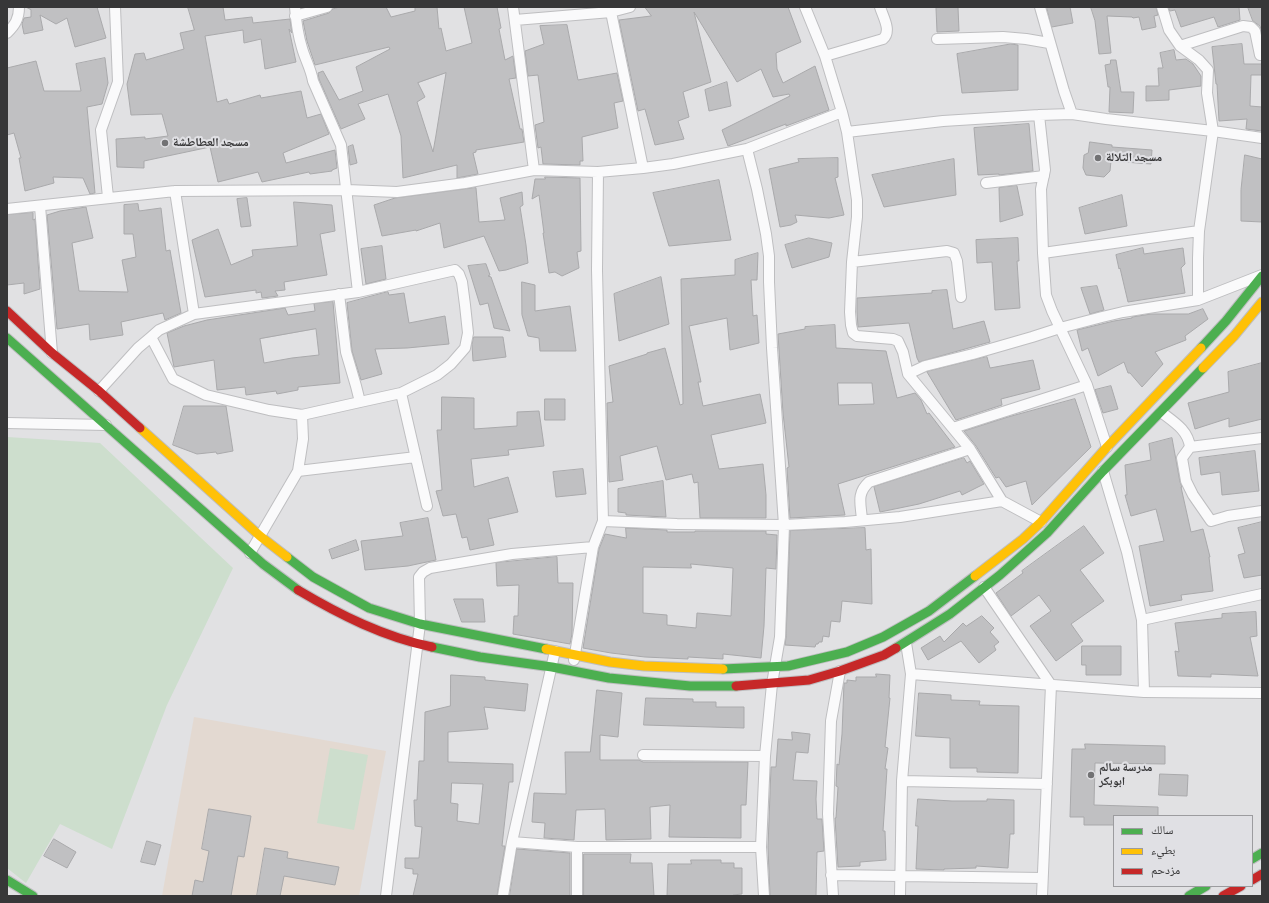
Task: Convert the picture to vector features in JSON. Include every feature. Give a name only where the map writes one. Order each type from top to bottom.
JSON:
[{"type":"street","points":[[7,33],[16,24],[19,14],[19,7]]},
{"type":"street","points":[[108,197],[101,130],[118,82],[115,7]]},
{"type":"street","points":[[327,7],[295,12],[302,48],[312,74],[312,81],[341,145],[358,292]]},
{"type":"street","points":[[513,7],[534,170]]},
{"type":"street","points":[[515,20],[611,12],[630,7]]},
{"type":"street","points":[[805,7],[825,56],[847,132],[857,200],[850,312],[853,333],[857,336],[893,339],[898,341],[903,352],[908,374],[970,449],[1002,501],[1041,522]]},
{"type":"street","points":[[825,56],[883,39],[887,36],[888,31],[880,7]]},
{"type":"street","points":[[1040,7],[1049,43],[1072,114]]},
{"type":"street","points":[[1162,7],[1169,30],[1180,46],[1199,60],[1208,70],[1207,93],[1213,131],[1199,231],[1198,300]]},
{"type":"street","points":[[611,12],[643,168]]},
{"type":"street","points":[[1180,46],[1243,26],[1251,27],[1255,31],[1260,55]]},
{"type":"street","points":[[937,39],[1003,37],[1049,43]]},
{"type":"street","points":[[7,209],[175,191],[407,191],[465,183],[534,170],[598,172],[643,168],[673,164],[746,149],[842,112]]},
{"type":"street","points":[[847,132],[943,121],[1072,114],[1262,138]]},
{"type":"street","points":[[1039,115],[1045,170],[1041,189],[1046,295],[1087,385],[1107,447]]},
{"type":"street","points":[[746,149],[757,189],[769,256],[772,348],[784,525],[780,637],[772,684],[765,756],[761,847],[764,896]]},
{"type":"street","points":[[573,671],[594,547],[603,520],[598,285],[598,172]]},
{"type":"street","points":[[986,183],[1044,176]]},
{"type":"street","points":[[175,191],[194,314]]},
{"type":"street","points":[[40,206],[52,352]]},
{"type":"street","points":[[1043,253],[1199,231]]},
{"type":"street","points":[[852,262],[946,251],[954,253],[957,261],[961,297]]},
{"type":"street","points":[[99,391],[138,348],[159,330],[194,314],[358,292],[455,270],[459,274],[462,282],[468,333],[465,348],[451,364],[437,376],[401,393],[302,415],[269,410],[206,395],[173,378],[151,337]]},
{"type":"street","points":[[908,374],[925,366],[973,354],[1060,328],[1123,312],[1198,300],[1262,275]]},
{"type":"street","points":[[7,311],[52,352],[99,391],[260,536],[313,577],[369,608],[420,624],[575,655],[631,664],[671,668],[719,669],[788,666],[846,652],[883,637],[929,611],[980,573],[1041,522],[1107,447],[1226,321],[1262,275]]},
{"type":"street","points":[[339,294],[346,352],[360,402]]},
{"type":"street","points":[[7,338],[263,564],[294,588],[332,610],[368,627],[417,644],[480,657],[552,667],[609,678],[690,686],[730,687],[808,680],[840,672],[884,655],[906,643],[950,614],[1014,563],[1047,532],[1103,471],[1234,336],[1262,303]]},
{"type":"street","points":[[952,428],[1087,385]]},
{"type":"street","points":[[401,393],[427,506]]},
{"type":"street","points":[[1161,412],[1183,430],[1187,436],[1190,447]]},
{"type":"street","points":[[250,553],[298,471],[302,439],[302,415]]},
{"type":"street","points":[[7,423],[106,425]]},
{"type":"street","points":[[1262,438],[1190,447],[1182,458],[1186,481],[1193,495],[1211,521],[1228,516],[1262,511]]},
{"type":"street","points":[[862,520],[861,491],[869,482],[970,449]]},
{"type":"street","points":[[298,471],[416,456]]},
{"type":"street","points":[[1103,471],[1127,552],[1142,620],[1144,692]]},
{"type":"street","points":[[603,520],[677,524],[784,525],[900,517],[1002,501]]},
{"type":"street","points":[[386,896],[420,624],[419,577],[423,572],[430,568],[512,554],[594,547]]},
{"type":"street","points":[[984,587],[1052,685],[1042,896]]},
{"type":"street","points":[[1142,620],[1262,594]]},
{"type":"street","points":[[900,896],[902,781],[911,674],[906,643]]},
{"type":"street","points":[[503,896],[512,842],[555,651]]},
{"type":"street","points":[[833,896],[828,814],[831,722],[840,672]]},
{"type":"street","points":[[911,674],[1144,692],[1262,693]]},
{"type":"street","points":[[643,755],[765,756]]},
{"type":"street","points":[[902,781],[1047,784]]},
{"type":"street","points":[[512,842],[576,847],[761,847]]},
{"type":"street","points":[[576,847],[577,896]]},
{"type":"street","points":[[1253,858],[1262,853]]},
{"type":"street","points":[[831,875],[1042,878]]},
{"type":"street","points":[[7,880],[33,896]]},
{"type":"street","points":[[1188,896],[1204,887]]},
{"type":"street","points":[[1224,896],[1239,887]]},
{"type":"shaded area","points":[[194,717],[386,751],[359,896],[162,896]]},
{"type":"green space","points":[[7,437],[100,443],[233,568],[167,705],[112,849],[60,824],[26,883],[7,868]]},
{"type":"green space","points":[[330,748],[368,755],[354,830],[317,823]]},
{"type":"building","points":[[26,7],[97,7],[106,38],[75,47],[67,18],[56,24],[40,15],[43,30],[24,34],[22,24],[24,18],[31,17],[31,10]]},
{"type":"building","points":[[188,7],[223,7],[225,20],[252,17],[253,23],[290,19],[292,33],[289,29],[296,62],[265,69],[261,39],[244,43],[243,30],[205,36],[217,102],[227,99],[229,104],[260,95],[261,98],[301,91],[307,118],[321,114],[329,134],[283,153],[286,163],[335,150],[337,168],[332,171],[310,174],[309,172],[262,182],[258,172],[218,182],[210,147],[144,161],[144,168],[117,167],[116,139],[145,137],[145,139],[168,136],[162,114],[131,115],[127,84],[135,54],[144,53],[146,60],[184,49],[180,33],[194,30]]},
{"type":"building","points":[[340,7],[386,7],[391,17],[415,11],[415,7],[437,7],[439,29],[441,28],[446,51],[472,43],[464,7],[497,7],[501,28],[499,29],[505,60],[513,56],[516,78],[509,79],[524,142],[476,150],[476,152],[473,153],[478,174],[457,178],[457,165],[403,178],[401,136],[388,94],[358,104],[365,119],[341,129],[319,79],[318,73],[323,71],[339,100],[363,91],[356,67],[390,49],[389,47],[315,65],[307,41],[303,21],[329,13],[333,9]],"holes":[[[446,73],[433,152],[417,102],[425,97],[418,83]]]},
{"type":"building","points":[[645,7],[788,7],[801,42],[776,53],[777,69],[783,83],[815,66],[829,110],[786,126],[786,124],[728,146],[722,130],[790,96],[789,94],[773,97],[761,69],[737,82],[694,12],[711,82],[683,92],[689,117],[678,121],[684,139],[655,145],[645,109],[638,111],[619,20],[651,16]]},
{"type":"building","points":[[958,7],[959,31],[937,32],[936,8]]},
{"type":"building","points":[[1047,7],[1070,7],[1073,23],[1052,27]]},
{"type":"building","points":[[1091,7],[1156,7],[1158,15],[1154,16],[1156,27],[1142,30],[1139,17],[1107,16],[1111,53],[1099,54],[1095,21]]},
{"type":"building","points":[[1169,7],[1239,7],[1240,20],[1218,27],[1214,17],[1181,27],[1175,10],[1170,11]]},
{"type":"building","points":[[1248,7],[1262,7],[1262,33],[1260,26],[1253,21]]},
{"type":"building","points":[[567,25],[578,80],[617,73],[623,101],[614,103],[618,128],[582,137],[583,161],[580,161],[580,165],[543,164],[541,147],[538,148],[535,125],[544,122],[538,75],[528,76],[525,51],[544,44],[540,26]]},
{"type":"building","points":[[1011,44],[1018,45],[1018,90],[962,93],[957,54]]},
{"type":"building","points":[[1242,44],[1244,64],[1262,64],[1262,75],[1251,75],[1250,106],[1262,107],[1262,131],[1246,129],[1247,119],[1219,121],[1217,84],[1212,47]]},
{"type":"building","points":[[1174,50],[1176,60],[1186,59],[1193,64],[1201,76],[1201,86],[1169,90],[1169,100],[1146,101],[1146,86],[1159,86],[1158,68],[1163,68],[1160,53]]},
{"type":"building","points":[[105,58],[108,83],[102,104],[87,107],[95,193],[90,194],[83,178],[53,177],[54,183],[25,191],[19,158],[21,158],[14,133],[7,135],[7,68],[36,61],[44,91],[81,91],[76,64]]},
{"type":"building","points":[[1111,60],[1116,60],[1121,92],[1134,92],[1133,113],[1109,112],[1110,87],[1108,87],[1105,65],[1110,64]]},
{"type":"building","points":[[727,82],[731,106],[709,111],[705,90]]},
{"type":"building","points":[[1029,124],[1033,171],[999,175],[978,175],[974,128]]},
{"type":"building","points":[[1090,142],[1112,145],[1112,147],[1152,150],[1151,164],[1111,161],[1110,171],[1104,177],[1086,175],[1083,168],[1084,155],[1088,153]]},
{"type":"building","points":[[353,145],[357,163],[350,165],[348,147]]},
{"type":"building","points":[[1245,155],[1262,159],[1262,222],[1241,221],[1241,190]]},
{"type":"building","points":[[838,158],[838,177],[835,178],[844,215],[829,218],[795,215],[797,222],[780,227],[769,169],[799,162],[798,159]]},
{"type":"building","points":[[954,159],[956,195],[884,207],[872,175]]},
{"type":"building","points":[[545,177],[580,178],[581,251],[577,252],[579,268],[562,276],[555,272],[549,273],[539,195],[532,199],[535,179],[545,179]]},
{"type":"building","points":[[719,180],[731,240],[669,246],[653,193]]},
{"type":"building","points":[[1017,186],[1023,215],[1000,222],[999,188]]},
{"type":"building","points":[[476,188],[479,222],[505,220],[500,198],[522,192],[523,205],[520,207],[528,263],[499,271],[484,236],[444,248],[440,223],[416,231],[382,236],[374,205],[395,198]]},
{"type":"building","points":[[1122,195],[1127,226],[1085,234],[1079,208]]},
{"type":"building","points":[[247,198],[251,226],[241,227],[237,199]]},
{"type":"building","points":[[294,202],[332,205],[335,231],[320,234],[327,275],[284,282],[285,290],[275,291],[278,296],[262,298],[261,292],[256,293],[256,290],[205,297],[192,240],[218,229],[231,265],[253,256],[252,250],[297,246]]},
{"type":"building","points":[[138,204],[139,211],[161,208],[166,251],[170,250],[181,313],[165,320],[163,313],[121,322],[123,335],[90,340],[89,324],[57,329],[47,215],[60,211],[86,207],[93,238],[72,243],[79,291],[128,292],[122,260],[136,257],[133,234],[124,234],[124,205]]},
{"type":"building","points":[[33,213],[33,220],[35,219],[40,289],[24,294],[24,283],[7,285],[7,215]]},
{"type":"building","points":[[809,238],[832,243],[829,257],[792,268],[785,245]]},
{"type":"building","points":[[1018,238],[1019,261],[1017,261],[1020,308],[995,310],[992,262],[977,263],[976,240]]},
{"type":"building","points":[[382,246],[386,279],[366,284],[361,249]]},
{"type":"building","points":[[1143,248],[1144,254],[1183,248],[1185,264],[1181,268],[1185,293],[1128,302],[1116,255]]},
{"type":"building","points":[[758,253],[757,280],[751,280],[753,316],[757,315],[759,343],[730,350],[727,318],[689,326],[701,382],[698,382],[703,406],[760,394],[766,423],[711,435],[719,469],[763,464],[766,495],[766,518],[700,518],[698,482],[694,483],[692,474],[666,480],[657,446],[620,456],[623,480],[609,482],[607,403],[613,402],[609,366],[665,348],[680,405],[683,404],[681,279],[735,275],[735,260]]},
{"type":"building","points":[[486,264],[490,275],[488,276],[491,277],[510,331],[494,328],[488,303],[480,305],[468,266]]},
{"type":"building","points":[[661,277],[669,324],[619,341],[614,294]]},
{"type":"building","points":[[522,282],[535,285],[535,311],[570,306],[576,351],[540,351],[539,338],[528,336],[522,315]]},
{"type":"building","points":[[1097,286],[1104,310],[1090,314],[1081,288]]},
{"type":"building","points":[[947,290],[953,329],[984,321],[990,342],[919,362],[909,323],[858,327],[857,298],[932,293],[932,291]]},
{"type":"building","points":[[388,292],[389,295],[404,293],[409,323],[445,316],[449,344],[375,349],[382,374],[361,380],[352,351],[347,303]]},
{"type":"building","points":[[333,302],[340,383],[298,387],[298,390],[277,394],[276,391],[246,395],[245,387],[217,390],[214,360],[174,367],[167,333],[184,326],[207,320],[285,308],[288,315],[315,311],[314,304]],"holes":[[[316,329],[319,355],[264,363],[260,339]]]},
{"type":"building","points":[[1203,309],[1208,319],[1185,336],[1186,340],[1155,352],[1163,364],[1142,387],[1130,373],[1128,373],[1124,362],[1098,376],[1088,348],[1082,351],[1077,330],[1132,317],[1151,314],[1188,314]]},
{"type":"building","points":[[835,325],[836,348],[886,351],[897,398],[915,393],[921,400],[927,414],[929,413],[955,447],[838,484],[845,515],[790,518],[787,468],[789,467],[783,413],[778,334],[805,329],[805,327]],"holes":[[[838,383],[872,383],[874,404],[839,405]]]},
{"type":"building","points":[[474,337],[503,337],[506,357],[473,361],[472,345]]},
{"type":"building","points":[[987,357],[990,368],[1033,360],[1040,389],[1001,399],[1002,405],[956,420],[927,372]]},
{"type":"building","points":[[1262,363],[1262,419],[1229,427],[1229,418],[1195,429],[1188,403],[1229,392],[1228,372]]},
{"type":"building","points":[[1111,386],[1118,409],[1103,413],[1095,390]]},
{"type":"building","points":[[442,397],[474,398],[474,429],[517,426],[517,412],[539,411],[544,446],[508,450],[509,455],[471,459],[474,487],[508,477],[518,512],[488,519],[494,545],[470,550],[467,537],[462,538],[456,514],[443,516],[436,491],[442,490],[437,430],[441,430]]},
{"type":"building","points":[[545,399],[565,399],[565,420],[545,420]]},
{"type":"building","points":[[1075,399],[1091,447],[1032,505],[1026,481],[1006,487],[999,477],[996,478],[976,446],[964,431],[1008,417]]},
{"type":"building","points":[[184,406],[226,406],[233,451],[217,454],[216,452],[197,454],[173,445]]},
{"type":"building","points":[[1172,438],[1191,532],[1203,529],[1210,557],[1213,591],[1181,595],[1182,600],[1150,606],[1139,546],[1164,541],[1156,509],[1131,516],[1125,495],[1127,495],[1125,465],[1151,460],[1149,444]]},
{"type":"building","points":[[1255,451],[1259,491],[1222,495],[1220,472],[1201,475],[1199,458]]},
{"type":"building","points":[[964,458],[967,463],[970,461],[984,484],[962,495],[960,491],[919,504],[880,512],[874,487]]},
{"type":"building","points":[[583,469],[586,494],[556,497],[553,472]]},
{"type":"building","points":[[663,481],[666,517],[626,515],[626,513],[618,512],[618,489]]},
{"type":"building","points":[[428,518],[436,560],[408,566],[365,570],[361,541],[403,536],[400,523]]},
{"type":"building","points":[[1262,522],[1262,575],[1244,578],[1238,555],[1245,553],[1238,528]]},
{"type":"building","points":[[1084,526],[1104,553],[1080,570],[1104,601],[1071,624],[1083,641],[1056,661],[1030,626],[1051,611],[1039,595],[1011,616],[996,593],[1023,573],[1022,571]]},
{"type":"building","points":[[626,528],[667,530],[667,532],[766,531],[766,534],[777,535],[776,569],[766,568],[764,626],[761,658],[723,654],[723,659],[645,657],[583,648],[599,549],[605,534],[626,538]],"holes":[[[691,564],[733,568],[731,616],[697,613],[696,628],[667,625],[667,615],[643,613],[643,567],[691,568]]]},
{"type":"building","points":[[865,528],[866,550],[871,549],[872,604],[842,601],[840,622],[831,621],[829,637],[823,636],[822,642],[816,644],[815,647],[785,645],[790,531]]},
{"type":"building","points":[[356,540],[359,550],[332,559],[329,550]]},
{"type":"building","points":[[557,557],[558,583],[573,583],[572,634],[570,644],[513,634],[514,616],[518,616],[519,585],[497,586],[496,563]]},
{"type":"building","points":[[454,599],[483,599],[485,622],[462,622]]},
{"type":"building","points":[[1256,612],[1257,636],[1250,637],[1258,676],[1211,674],[1211,677],[1178,676],[1175,651],[1179,652],[1175,623],[1222,618],[1222,614]]},
{"type":"building","points":[[982,616],[994,628],[990,632],[999,642],[994,646],[996,650],[979,663],[961,641],[928,660],[921,648],[940,636],[944,642],[963,623],[966,626]]},
{"type":"building","points":[[1082,646],[1121,646],[1121,675],[1086,675],[1086,665],[1082,665]]},
{"type":"building","points":[[876,674],[890,675],[890,698],[885,747],[888,748],[885,769],[887,769],[883,831],[885,831],[886,860],[860,862],[860,866],[838,867],[835,818],[838,787],[836,786],[837,764],[839,765],[842,734],[844,683],[847,683],[847,680],[856,681],[856,677],[876,677]]},
{"type":"building","points":[[451,675],[485,677],[485,680],[528,684],[525,711],[484,707],[488,729],[448,732],[448,762],[513,764],[513,782],[509,782],[502,846],[505,846],[497,896],[413,896],[418,874],[413,874],[413,869],[405,868],[405,858],[419,858],[422,827],[415,826],[414,800],[417,800],[419,761],[424,761],[425,712],[450,706]],"holes":[[[452,783],[483,784],[479,824],[457,821],[458,804],[451,803]]]},
{"type":"building","points":[[597,690],[622,693],[618,737],[600,735],[600,760],[639,760],[643,762],[748,762],[746,805],[741,805],[741,838],[669,837],[670,805],[650,807],[651,839],[606,840],[605,809],[576,810],[574,840],[544,838],[545,823],[532,822],[534,793],[566,794],[565,752],[590,752]]},
{"type":"building","points":[[919,693],[951,695],[951,700],[980,701],[979,705],[1019,706],[1018,773],[977,772],[977,768],[950,768],[950,738],[916,736]]},
{"type":"building","points":[[646,698],[693,699],[693,702],[716,702],[716,707],[744,707],[744,728],[644,725]]},
{"type":"building","points":[[792,732],[810,734],[808,753],[796,752],[793,780],[817,781],[817,819],[822,819],[824,851],[817,852],[816,896],[770,896],[768,847],[771,767],[776,767],[778,739],[792,740]]},
{"type":"building","points":[[1085,744],[1165,746],[1165,764],[1095,763],[1094,805],[1158,807],[1158,815],[1113,815],[1113,825],[1084,825],[1084,817],[1070,817],[1072,749],[1085,749]]},
{"type":"building","points":[[1160,774],[1188,775],[1187,796],[1159,795]]},
{"type":"building","points":[[918,799],[952,801],[987,801],[987,799],[1014,800],[1014,834],[1010,834],[1008,868],[976,866],[976,868],[944,870],[916,869],[918,826],[916,826]]},
{"type":"building","points":[[209,809],[251,816],[244,857],[238,856],[231,896],[192,896],[195,880],[203,882],[209,851],[202,849]]},
{"type":"building","points":[[54,839],[76,852],[67,868],[44,856]]},
{"type":"building","points":[[147,841],[161,845],[155,865],[141,862]]},
{"type":"building","points":[[265,848],[288,852],[287,858],[339,867],[335,885],[284,876],[280,896],[257,896]]},
{"type":"building","points":[[517,849],[570,853],[570,896],[510,896]]},
{"type":"building","points":[[584,854],[631,854],[630,863],[652,863],[654,896],[584,896]]},
{"type":"building","points":[[691,860],[721,860],[721,863],[734,863],[734,868],[742,868],[742,894],[733,896],[667,896],[668,864],[691,864]]},
{"type":"traffic: fast","points":[[1201,348],[1226,321],[1262,276]]},
{"type":"traffic: fast","points":[[7,338],[263,564],[298,590]]},
{"type":"traffic: fast","points":[[896,648],[950,614],[1000,575],[1047,533],[1103,471],[1203,368]]},
{"type":"traffic: fast","points":[[287,557],[313,577],[369,608],[420,624],[546,649]]},
{"type":"traffic: fast","points":[[723,669],[788,666],[847,652],[883,637],[929,611],[975,576]]},
{"type":"traffic: fast","points":[[432,647],[480,657],[552,667],[609,678],[690,686],[736,686]]},
{"type":"traffic: fast","points":[[1253,858],[1262,853]]},
{"type":"traffic: fast","points":[[7,880],[33,896]]},
{"type":"traffic: fast","points":[[1189,896],[1204,887]]},
{"type":"traffic: slow","points":[[1203,368],[1234,336],[1262,302]]},
{"type":"traffic: slow","points":[[975,576],[1023,539],[1041,522],[1107,447],[1201,348]]},
{"type":"traffic: slow","points":[[140,428],[260,536],[287,557]]},
{"type":"traffic: slow","points":[[546,649],[610,662],[644,666],[723,669]]},
{"type":"traffic: jam","points":[[7,311],[52,353],[99,391],[140,428]]},
{"type":"traffic: jam","points":[[298,590],[363,624],[414,643],[432,647]]},
{"type":"traffic: jam","points":[[736,686],[809,680],[840,671],[884,655],[896,648]]},
{"type":"traffic: jam","points":[[1253,879],[1262,874]]},
{"type":"traffic: jam","points":[[1223,896],[1239,887]]},
{"type":"place","name":"مسجد العطاطشة","points":[[165,143]]},
{"type":"place","name":"مسجد التلالة","points":[[1098,158]]},
{"type":"place","name":"مدرسة سالم ابوبكر","points":[[1091,775]]}]
